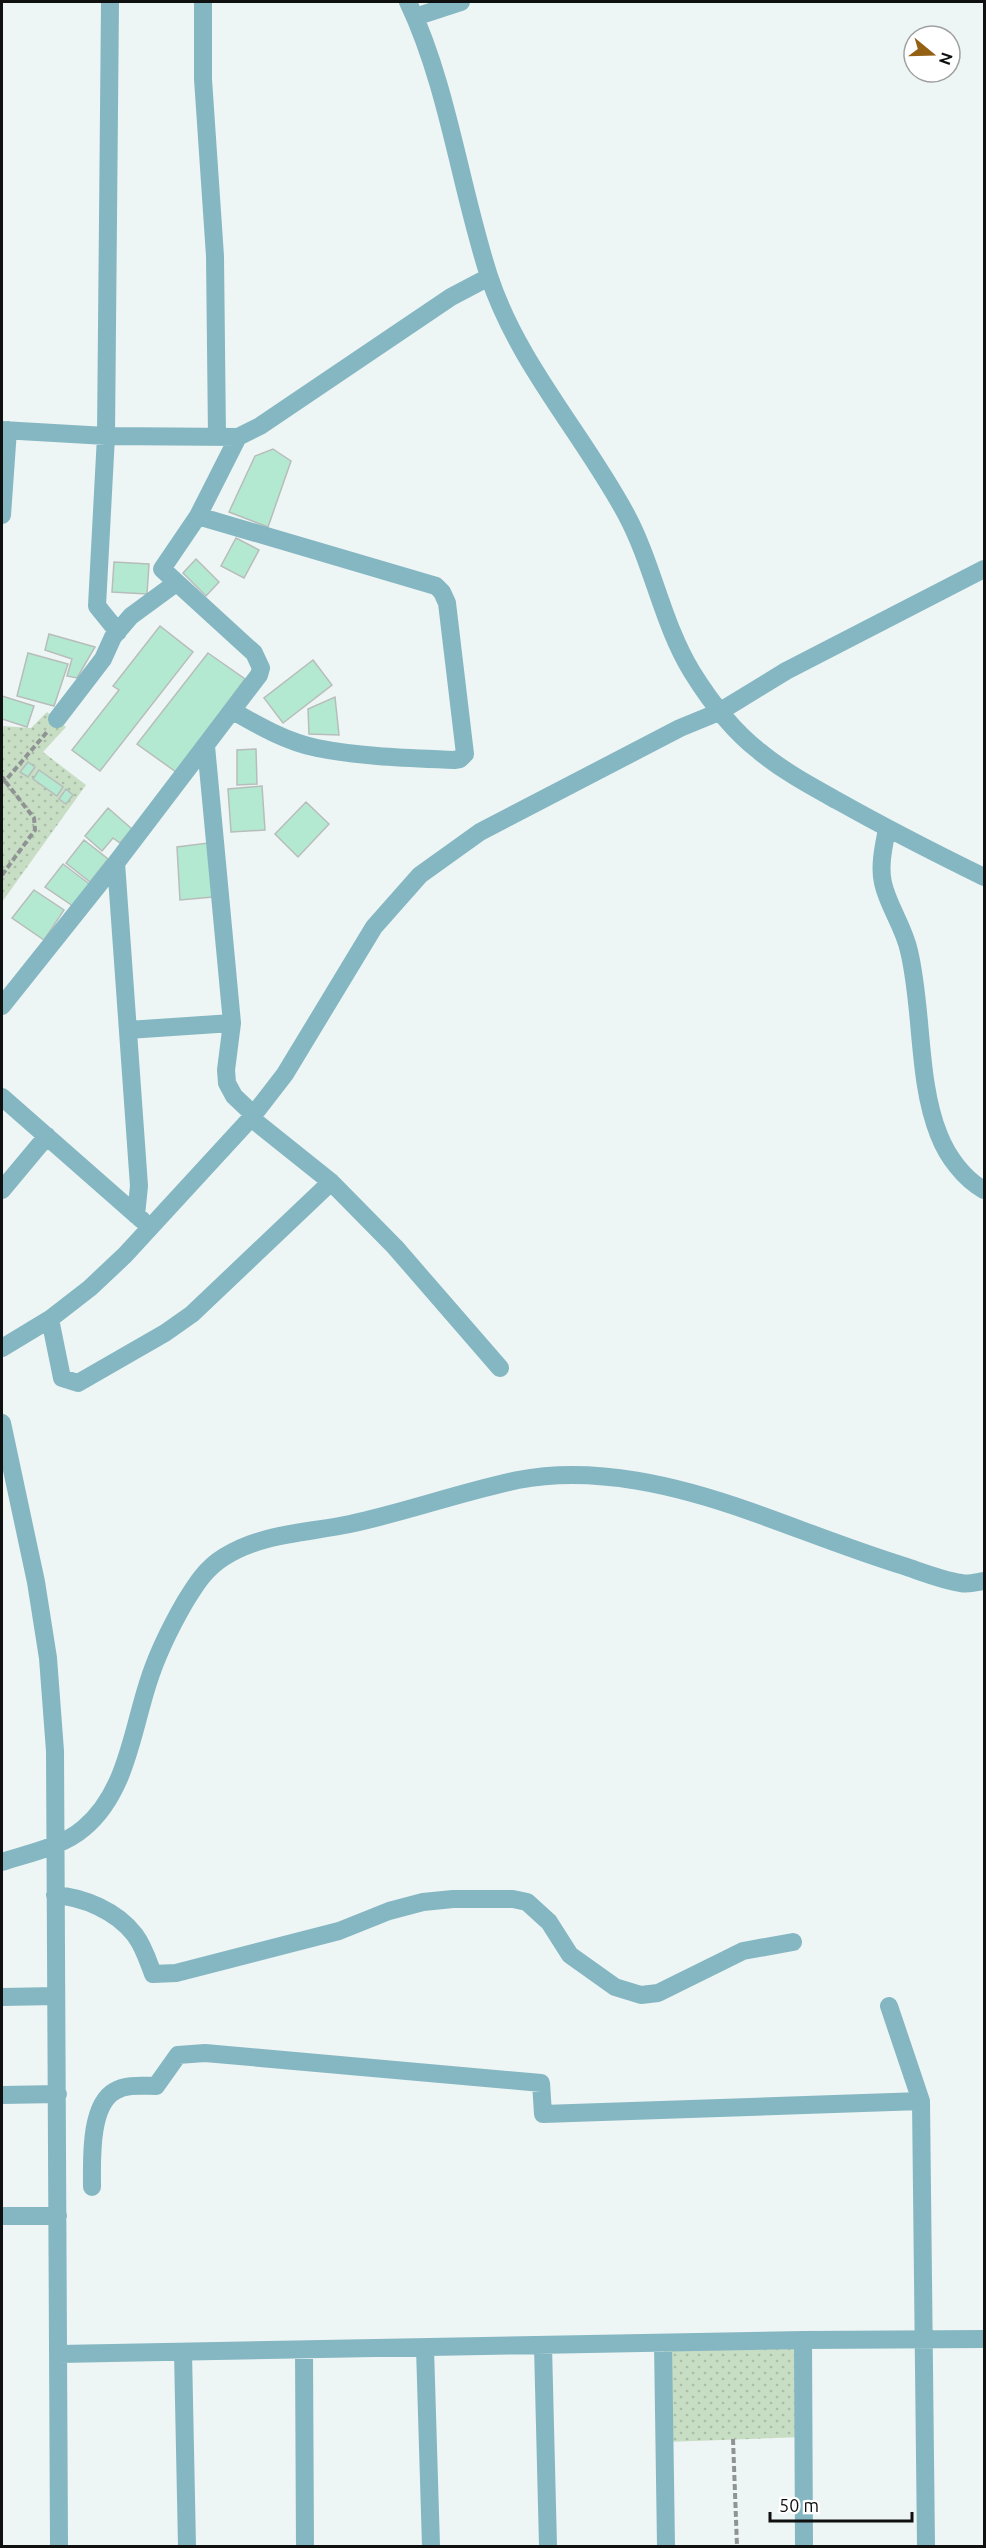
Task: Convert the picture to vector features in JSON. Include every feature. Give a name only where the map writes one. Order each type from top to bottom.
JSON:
[{"type":"street","points":[[110,2],[106,436],[97,606],[118,632]]},
{"type":"street","points":[[203,2],[203,79],[215,256],[217,437]]},
{"type":"street","points":[[461,2],[412,9],[442,101],[489,277],[528,359],[626,514],[690,669],[719,712],[757,750],[783,769],[887,829],[984,877]]},
{"type":"street","points":[[2,515],[4,430],[106,436],[238,437],[260,426],[452,297],[489,277]]},
{"type":"street","points":[[2,1006],[259,675],[259,661],[254,653],[162,568],[198,516],[238,437]]},
{"type":"street","points":[[198,516],[436,586],[447,603],[465,754],[460,759],[454,760],[393,757],[316,748],[260,726],[233,711]]},
{"type":"street","points":[[2,1347],[50,1319],[90,1288],[125,1255],[143,1221],[252,1117],[285,1074],[374,927],[420,875],[480,832],[680,728],[719,712],[786,671],[984,569]]},
{"type":"street","points":[[57,719],[104,659],[118,632],[131,616],[176,583]]},
{"type":"street","points":[[206,746],[232,1023],[226,1070],[227,1083],[234,1096],[252,1117],[331,1182],[396,1247],[500,1368]]},
{"type":"street","points":[[887,829],[882,869],[883,883],[909,950],[921,1021],[931,1107],[947,1152],[983,1188]]},
{"type":"street","points":[[116,862],[143,1221]]},
{"type":"street","points":[[128,1030],[232,1023]]},
{"type":"street","points":[[2,1097],[143,1221]]},
{"type":"street","points":[[2,1190],[46,1136]]},
{"type":"street","points":[[50,1319],[62,1378],[78,1383],[165,1333],[192,1314],[331,1182]]},
{"type":"street","points":[[2,1424],[36,1582],[48,1658],[55,1751],[59,2547]]},
{"type":"street","points":[[2,1862],[55,1845],[84,1828],[112,1794],[133,1739],[147,1685],[161,1645],[195,1585],[207,1570],[224,1557],[250,1544],[276,1536],[349,1524],[519,1480],[579,1475],[612,1478],[692,1492],[752,1512],[850,1550],[963,1584],[984,1581]]},
{"type":"street","points":[[55,1895],[74,1897],[87,1902],[127,1927],[144,1950],[153,1974],[176,1972],[339,1930],[389,1911],[423,1902],[453,1899],[513,1899],[527,1902],[549,1922],[570,1954],[615,1987],[641,1995],[658,1993],[743,1951],[793,1942]]},
{"type":"street","points":[[2,1997],[56,1996]]},
{"type":"street","points":[[889,2006],[921,2101],[926,2547]]},
{"type":"street","points":[[92,2187],[96,2120],[106,2099],[112,2092],[122,2088],[156,2086],[178,2055],[205,2053],[541,2083],[543,2114],[921,2101]]},
{"type":"street","points":[[2,2095],[58,2094]]},
{"type":"street","points":[[2,2216],[58,2216]]},
{"type":"street","points":[[59,2354],[984,2338]]},
{"type":"street","points":[[803,2340],[804,2547]]},
{"type":"street","points":[[663,2343],[666,2547]]},
{"type":"street","points":[[543,2346],[548,2547]]},
{"type":"street","points":[[426,2348],[431,2547]]},
{"type":"street","points":[[304,2350],[304,2547]]},
{"type":"street","points":[[183,2352],[188,2547]]},
{"type":"path","points":[[5,781],[57,719]]},
{"type":"path","points":[[2,777],[34,818],[35,830],[2,875]]},
{"type":"path","points":[[733,2439],[738,2547]]},
{"type":"green space","points":[[47,712],[66,727],[43,752],[86,785],[2,902],[2,726],[31,728]]},
{"type":"green space","points":[[803,2340],[803,2437],[666,2442],[664,2343]]},
{"type":"building","points":[[273,449],[291,461],[268,527],[229,512],[255,456]]},
{"type":"building","points":[[236,538],[259,550],[244,578],[221,566]]},
{"type":"building","points":[[196,559],[219,582],[206,596],[183,573]]},
{"type":"building","points":[[114,562],[149,564],[147,594],[112,592]]},
{"type":"building","points":[[160,626],[193,652],[100,771],[72,750],[119,690],[113,686]]},
{"type":"building","points":[[49,634],[95,647],[77,678],[67,676],[72,659],[45,650]]},
{"type":"building","points":[[28,653],[68,664],[54,706],[17,696]]},
{"type":"building","points":[[208,653],[245,679],[176,772],[137,744]]},
{"type":"building","points":[[313,660],[332,685],[283,723],[264,698]]},
{"type":"building","points":[[2,696],[34,706],[27,727],[2,719]]},
{"type":"building","points":[[335,697],[339,735],[309,734],[308,709]]},
{"type":"building","points":[[256,749],[257,784],[237,785],[237,750]]},
{"type":"building","points":[[28,762],[35,767],[28,777],[20,772]]},
{"type":"building","points":[[39,770],[63,787],[57,796],[33,779]]},
{"type":"building","points":[[262,786],[265,830],[231,832],[228,789]]},
{"type":"building","points":[[66,789],[73,795],[66,804],[59,799]]},
{"type":"building","points":[[306,802],[329,824],[298,857],[275,834]]},
{"type":"building","points":[[108,808],[132,829],[120,843],[113,838],[102,851],[85,836]]},
{"type":"building","points":[[84,840],[108,859],[90,882],[66,863]]},
{"type":"building","points":[[208,843],[213,897],[180,900],[177,847]]},
{"type":"building","points":[[63,864],[92,886],[73,906],[45,887]]},
{"type":"building","points":[[34,890],[64,910],[44,940],[12,918]]}]
